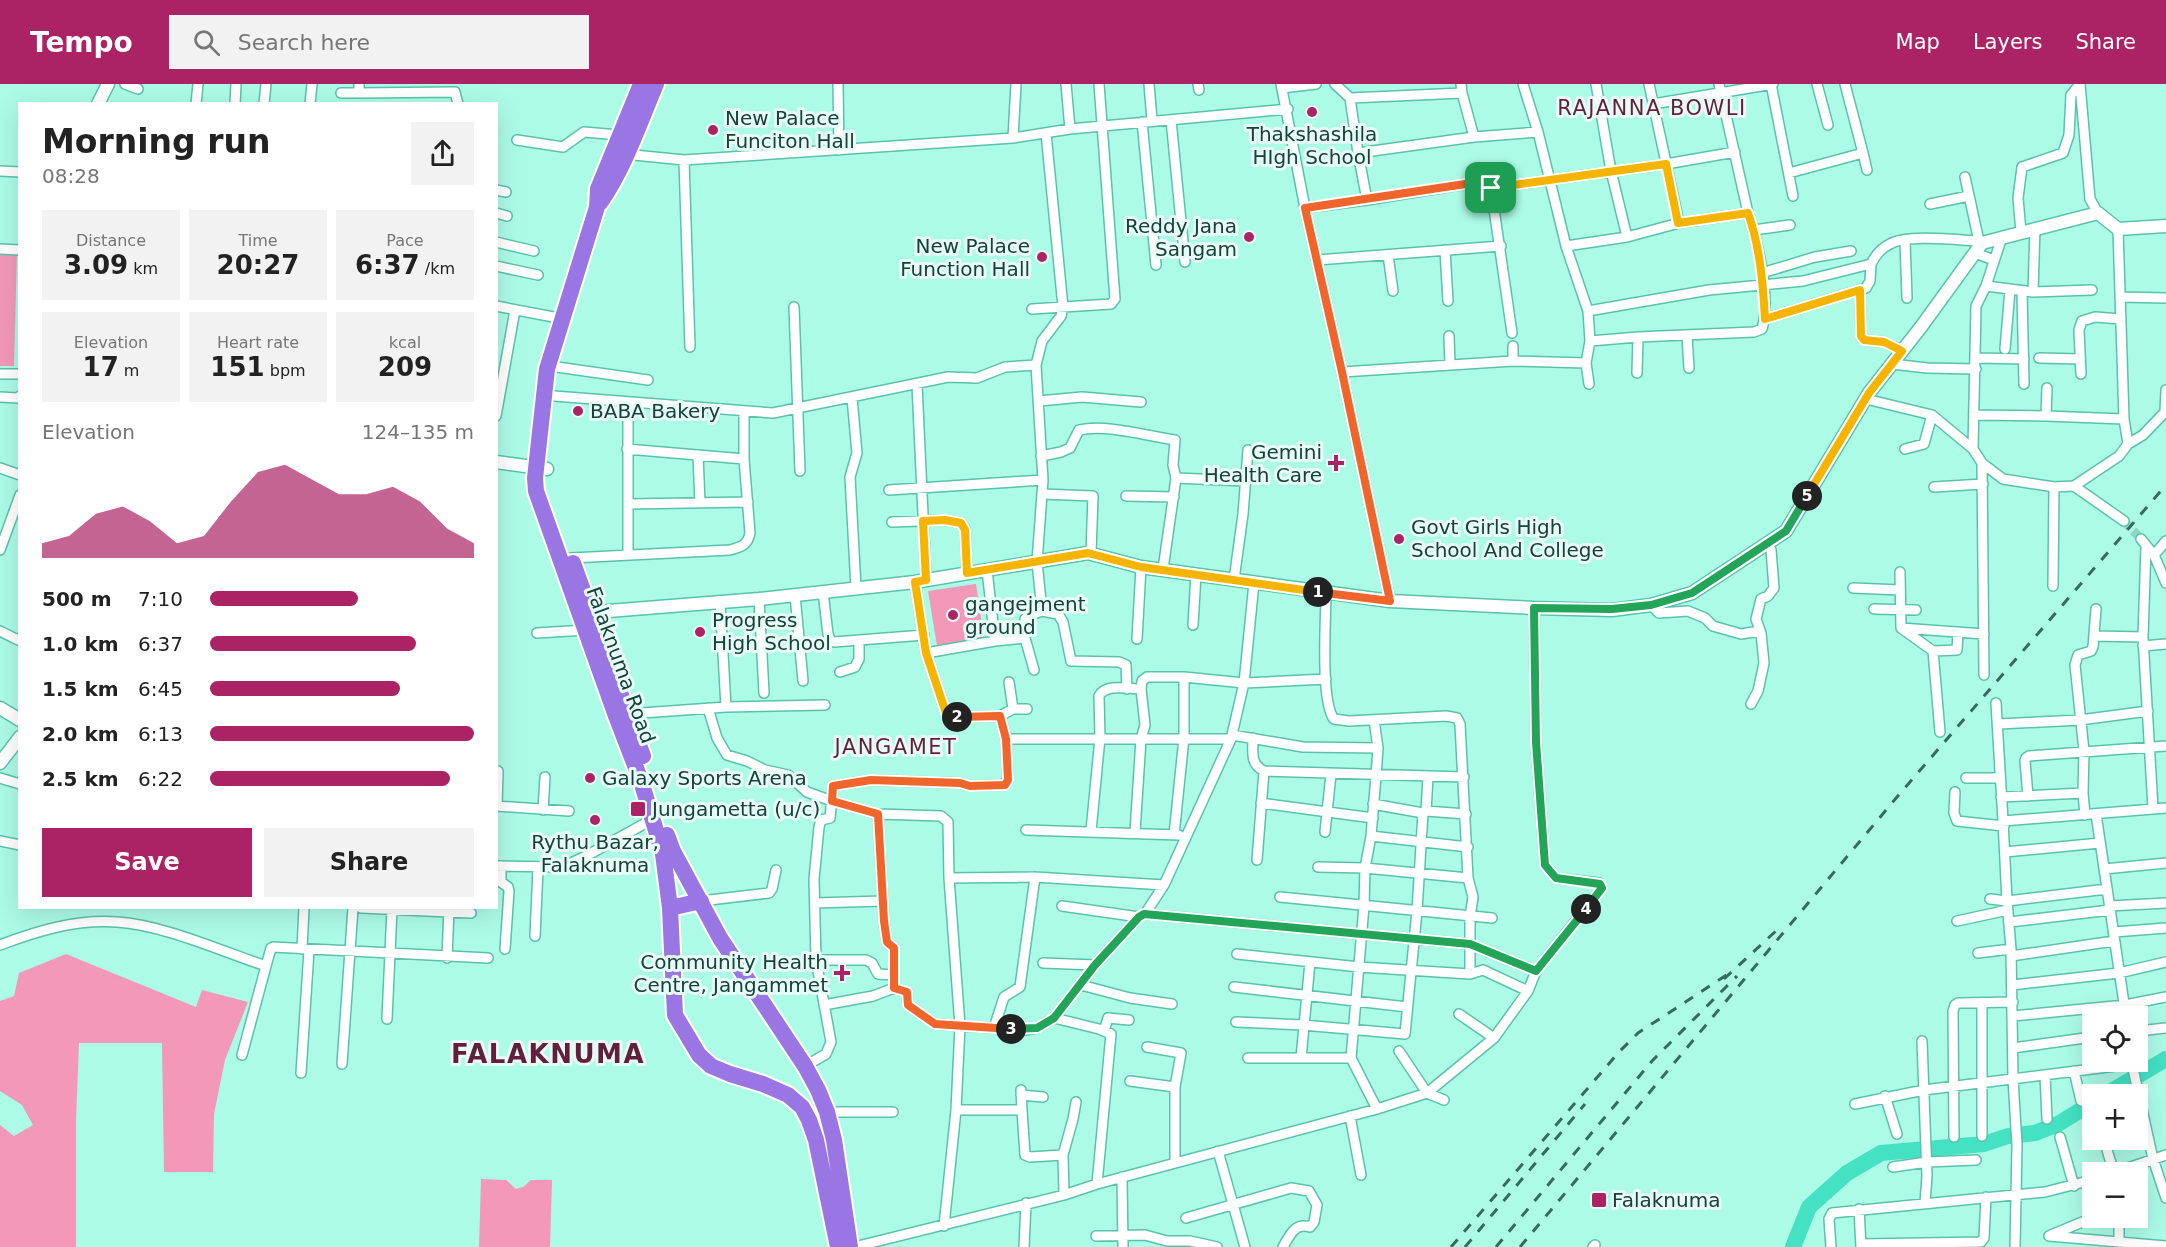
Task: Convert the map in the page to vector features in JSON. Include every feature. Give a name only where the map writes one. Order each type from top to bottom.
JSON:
[{"type":"highway","name":"Falaknuma Road","points":[[619,154],[619,135],[641,84]]},
{"type":"highway","name":"Falaknuma Road","points":[[656,84],[598,189],[597,207],[548,369],[542,468],[586,612],[586,630],[641,780],[663,854],[670,908],[675,1015],[699,1056],[711,1066],[788,1095],[802,1107],[816,1140],[838,1247]]},
{"type":"highway","name":"Falaknuma Road","points":[[556,346],[557,367],[554,396],[536,491],[628,714],[673,851],[720,938],[805,1066],[818,1090],[827,1112],[852,1247]]},
{"type":"highway","points":[[670,908],[701,901]]},
{"type":"street","points":[[99,102],[108,84]]},
{"type":"street","points":[[125,84],[138,89]]},
{"type":"street","points":[[196,102],[198,84]]},
{"type":"street","points":[[235,102],[236,84]]},
{"type":"street","points":[[264,102],[266,84]]},
{"type":"street","points":[[310,102],[312,84]]},
{"type":"street","points":[[838,84],[839,150]]},
{"type":"street","points":[[1013,138],[1016,84]]},
{"type":"street","points":[[1066,84],[1070,129]]},
{"type":"street","points":[[1032,309],[1111,304],[1115,299],[1100,84]]},
{"type":"street","points":[[1149,84],[1147,121],[1156,265]]},
{"type":"street","points":[[1316,84],[1282,86],[1305,208],[1390,601]]},
{"type":"street","points":[[1335,84],[1350,98],[1367,200]]},
{"type":"street","points":[[1523,84],[1538,132],[1566,246],[1588,311],[1590,341],[1586,363],[1589,384]]},
{"type":"street","points":[[1596,84],[1611,171],[1627,237]]},
{"type":"street","points":[[1649,84],[1678,223]]},
{"type":"street","points":[[1653,104],[1720,89],[1772,84],[1793,196]]},
{"type":"street","points":[[1817,84],[1828,125]]},
{"type":"street","points":[[1845,84],[1867,170]]},
{"type":"street","points":[[2080,84],[2090,199],[2098,213],[2118,229],[2166,226]]},
{"type":"street","points":[[2020,232],[2018,198],[2022,167],[2063,153],[2069,135],[2071,95],[2080,84]]},
{"type":"street","points":[[341,93],[359,88],[430,88],[455,92],[458,102]]},
{"type":"street","points":[[1350,98],[1461,88],[1474,137]]},
{"type":"street","points":[[1590,341],[1754,332],[1762,329],[1765,319],[1762,273],[1720,89]]},
{"type":"street","points":[[619,154],[684,160],[839,150],[1013,138],[1070,129],[1288,109]]},
{"type":"street","points":[[1171,120],[1185,262]]},
{"type":"street","points":[[517,140],[562,147],[584,132],[619,135]]},
{"type":"street","points":[[1358,153],[1474,137],[1538,132]]},
{"type":"street","points":[[1042,611],[1037,562],[1043,480],[1036,365],[1042,341],[1061,316],[1063,307],[1046,133]]},
{"type":"street","points":[[1305,208],[1472,183],[1482,183],[1491,188],[1666,164],[1735,152]]},
{"type":"street","points":[[1789,173],[1863,153]]},
{"type":"street","points":[[684,160],[690,347]]},
{"type":"street","points":[[0,171],[18,172]]},
{"type":"street","points":[[1965,177],[1978,247]]},
{"type":"street","points":[[1491,188],[1512,333]]},
{"type":"street","points":[[1930,204],[1969,196]]},
{"type":"street","points":[[1566,246],[1627,237],[1678,223],[1748,213]]},
{"type":"street","points":[[586,612],[701,600],[720,602],[759,599],[920,581],[1092,553],[1141,567],[1390,601],[1534,608],[1612,609],[1651,605],[1692,593],[1786,531],[1866,399],[1982,243],[2098,213]]},
{"type":"street","points":[[498,214],[507,216]]},
{"type":"street","points":[[1754,230],[1790,225]]},
{"type":"street","points":[[2033,292],[2035,228]]},
{"type":"street","points":[[2118,229],[2124,419],[2128,444]]},
{"type":"street","points":[[1973,449],[1976,306],[1986,286],[2002,237]]},
{"type":"street","points":[[1765,319],[1866,288],[1870,282],[1871,264],[1876,255],[1891,243],[1920,238],[1978,247],[1994,260]]},
{"type":"street","points":[[1905,241],[1907,298]]},
{"type":"street","points":[[498,242],[534,251]]},
{"type":"street","points":[[1317,261],[1501,246]]},
{"type":"street","points":[[0,249],[18,250]]},
{"type":"street","points":[[1445,250],[1448,301]]},
{"type":"street","points":[[1762,273],[1815,257],[1851,251]]},
{"type":"street","points":[[1388,255],[1393,291]]},
{"type":"street","points":[[1588,311],[1709,290],[1803,281],[1871,264]]},
{"type":"street","points":[[498,266],[538,275]]},
{"type":"street","points":[[1986,286],[2033,292],[2091,290]]},
{"type":"street","points":[[1860,290],[1861,336],[1864,340],[1884,342],[1902,351]]},
{"type":"street","points":[[2005,349],[2010,290]]},
{"type":"street","points":[[2022,291],[2024,384]]},
{"type":"street","points":[[2120,297],[2166,298]]},
{"type":"street","points":[[498,306],[564,319]]},
{"type":"street","points":[[794,307],[800,471]]},
{"type":"street","points":[[498,405],[515,310]]},
{"type":"street","points":[[2081,374],[2079,330],[2082,321],[2095,318],[2121,319]]},
{"type":"street","points":[[1449,336],[1450,364]]},
{"type":"street","points":[[1688,336],[1689,368]]},
{"type":"street","points":[[1637,374],[1638,337]]},
{"type":"street","points":[[1513,346],[1513,361]]},
{"type":"street","points":[[1976,358],[2024,359]]},
{"type":"street","points":[[2039,358],[2080,359]]},
{"type":"street","points":[[1342,372],[1513,361],[1586,363]]},
{"type":"street","points":[[1892,364],[1927,368],[1976,369]]},
{"type":"street","points":[[554,396],[773,413],[948,377],[976,378],[1005,367],[1036,365]]},
{"type":"street","points":[[557,367],[648,380]]},
{"type":"street","points":[[0,374],[18,374]]},
{"type":"street","points":[[917,384],[923,521],[920,581],[924,635],[926,653],[946,713],[957,717],[1000,716],[1013,709],[1027,709]]},
{"type":"street","points":[[2046,416],[2047,388]]},
{"type":"street","points":[[1866,399],[1932,415],[1973,449],[1982,463],[2003,479],[2054,487],[2074,486],[2119,456],[2128,444],[2143,435],[2165,412],[2166,390]]},
{"type":"street","points":[[0,397],[18,398]]},
{"type":"street","points":[[1039,401],[1082,397],[1141,402]]},
{"type":"street","points":[[852,398],[857,453],[850,477],[856,588]]},
{"type":"street","points":[[628,402],[628,554]]},
{"type":"street","points":[[571,558],[730,550],[742,546],[749,540],[750,532],[744,459],[744,411]]},
{"type":"street","points":[[1905,449],[1924,444],[1932,415]]},
{"type":"street","points":[[1974,415],[2124,419]]},
{"type":"street","points":[[1041,456],[1061,453],[1070,448],[1080,430],[1086,429],[1175,435],[1173,465],[1176,478],[1163,569]]},
{"type":"street","points":[[627,449],[744,459]]},
{"type":"street","points":[[1234,580],[1243,514],[1248,450]]},
{"type":"street","points":[[698,455],[700,503]]},
{"type":"street","points":[[498,462],[542,468]]},
{"type":"street","points":[[1982,463],[1984,675]]},
{"type":"street","points":[[0,468],[18,474]]},
{"type":"street","points":[[1176,478],[1245,481]]},
{"type":"street","points":[[889,490],[1043,480]]},
{"type":"street","points":[[1934,487],[1983,484]]},
{"type":"street","points":[[2074,486],[2124,521]]},
{"type":"street","points":[[2053,586],[2054,487]]},
{"type":"street","points":[[1042,494],[1093,495],[1092,553]]},
{"type":"street","points":[[1126,495],[1174,497]]},
{"type":"street","points":[[0,550],[18,500]]},
{"type":"street","points":[[629,504],[748,502]]},
{"type":"street","points":[[892,522],[945,520],[961,523],[965,530],[967,573]]},
{"type":"street","points":[[2154,555],[2166,541]]},
{"type":"street","points":[[1752,704],[1758,691],[1764,663],[1756,619],[1761,599],[1768,596],[1774,588],[1771,550],[1768,543]]},
{"type":"street","points":[[2153,808],[2143,641],[2144,543],[2154,555],[2166,583]]},
{"type":"street","points":[[1137,639],[1141,567]]},
{"type":"street","points":[[987,570],[995,641]]},
{"type":"street","points":[[1900,572],[1901,628]]},
{"type":"street","points":[[1192,625],[1196,574]]},
{"type":"street","points":[[824,1005],[873,996],[894,988],[907,992],[908,1005],[935,1024],[1025,1030],[1037,1028],[1054,1018],[1095,965],[1142,915],[1164,885],[1187,836],[1232,737],[1244,683],[1254,583]]},
{"type":"street","points":[[1854,588],[1900,590]]},
{"type":"street","points":[[823,592],[830,640],[838,643],[924,635]]},
{"type":"street","points":[[1326,593],[1326,679],[1329,713],[1334,719],[1349,721],[1446,716],[1457,718],[1460,724],[1468,878],[1473,897],[1470,917],[1470,974]]},
{"type":"street","points":[[795,595],[803,681]]},
{"type":"street","points":[[759,599],[764,693]]},
{"type":"street","points":[[720,602],[726,707]]},
{"type":"street","points":[[1651,605],[1659,614],[1688,611],[1704,618],[1713,626],[1741,634],[1760,631]]},
{"type":"street","points":[[852,1247],[1064,1195],[1096,1184],[1377,1109],[1427,1093],[1494,1038],[1528,991],[1536,971],[1602,888],[1599,883],[1556,878],[1545,865],[1536,742],[1534,608]]},
{"type":"street","points":[[1874,609],[1916,610]]},
{"type":"street","points":[[2085,815],[2084,751],[2075,660],[2078,655],[2091,651],[2093,647],[2096,609]]},
{"type":"street","points":[[1034,670],[1025,638],[1025,619],[1042,611],[1058,614],[1063,622],[1071,661],[1119,662],[1126,665],[1127,689]]},
{"type":"street","points":[[1901,628],[1984,634]]},
{"type":"street","points":[[1901,628],[1933,651],[1957,650],[1958,632]]},
{"type":"street","points":[[537,633],[586,630]]},
{"type":"street","points":[[0,631],[18,640]]},
{"type":"street","points":[[2095,636],[2166,644]]},
{"type":"street","points":[[926,653],[1025,638]]},
{"type":"street","points":[[840,672],[855,667],[859,641]]},
{"type":"street","points":[[1933,651],[1940,732]]},
{"type":"street","points":[[1135,832],[1141,739],[1145,725],[1141,689],[1142,681],[1147,676],[1244,683],[1326,679]]},
{"type":"street","points":[[1174,835],[1184,738],[1184,677]]},
{"type":"street","points":[[1009,682],[1013,709]]},
{"type":"street","points":[[1091,831],[1100,738],[1099,696],[1108,688],[1141,689]]},
{"type":"street","points":[[1996,702],[2013,985],[2013,1079],[2017,1145],[2015,1247]]},
{"type":"street","points":[[628,714],[726,707],[825,705]]},
{"type":"street","points":[[0,708],[18,719]]},
{"type":"street","points":[[708,708],[717,738],[727,755],[747,760],[765,770],[788,775],[807,792],[832,801],[878,814],[941,816],[946,819],[949,826],[949,878],[960,1026],[956,1110],[944,1226]]},
{"type":"street","points":[[1998,723],[2080,720],[2148,711]]},
{"type":"street","points":[[805,1066],[826,1054],[831,1042],[816,960],[814,879],[819,827],[821,820],[830,818],[833,786],[871,780],[960,783],[970,786],[1005,785],[1008,780],[1006,739],[1000,716]]},
{"type":"street","points":[[1374,720],[1378,748],[1373,818],[1365,868],[1365,906],[1351,1058],[1377,1109]]},
{"type":"street","points":[[1006,739],[1232,737],[1253,738],[1303,747],[1378,748]]},
{"type":"street","points":[[1253,738],[1253,762],[1264,771],[1464,777]]},
{"type":"street","points":[[0,763],[18,740]]},
{"type":"street","points":[[2028,796],[2026,758],[2084,751],[2166,746]]},
{"type":"street","points":[[1257,860],[1264,771]]},
{"type":"street","points":[[1325,832],[1331,774]]},
{"type":"street","points":[[543,810],[545,777]]},
{"type":"street","points":[[1236,1022],[1303,1024],[1405,1034],[1428,777]]},
{"type":"street","points":[[0,778],[18,783]]},
{"type":"street","points":[[1966,778],[2000,778]]},
{"type":"street","points":[[1955,792],[1954,813],[1957,821],[2004,824],[2166,808]]},
{"type":"street","points":[[2001,797],[2083,793]]},
{"type":"street","points":[[1261,803],[1373,818]]},
{"type":"street","points":[[1373,804],[1425,812],[1466,814]]},
{"type":"street","points":[[498,806],[569,811]]},
{"type":"street","points":[[878,814],[887,942],[894,948],[894,988]]},
{"type":"street","points":[[2096,814],[2124,1005]]},
{"type":"street","points":[[505,949],[509,891],[508,887],[501,882],[499,866],[563,867],[653,819]]},
{"type":"street","points":[[1026,830],[1135,832],[1187,836]]},
{"type":"street","points":[[1371,836],[1468,847]]},
{"type":"street","points":[[0,841],[18,845]]},
{"type":"street","points":[[2005,852],[2100,843]]},
{"type":"street","points":[[2104,869],[2166,863]]},
{"type":"street","points":[[1317,867],[1365,868],[1468,878]]},
{"type":"street","points":[[535,936],[538,868]]},
{"type":"street","points":[[701,901],[769,893],[776,870]]},
{"type":"street","points":[[949,878],[1035,877],[1164,885]]},
{"type":"street","points":[[994,1028],[1004,997],[1020,987],[1035,877]]},
{"type":"street","points":[[1957,921],[2007,905],[2107,889]]},
{"type":"street","points":[[1280,897],[1492,918]]},
{"type":"street","points":[[1990,899],[2007,905]]},
{"type":"street","points":[[815,903],[883,901]]},
{"type":"street","points":[[2010,922],[2109,908],[2166,903]]},
{"type":"street","points":[[1062,906],[1470,944],[1536,971]]},
{"type":"street","points":[[301,1073],[306,950],[304,909]]},
{"type":"street","points":[[342,1064],[353,909]]},
{"type":"street","points":[[387,1019],[392,909],[449,910],[471,913]]},
{"type":"street","points":[[447,957],[449,910]]},
{"type":"street","points":[[0,945],[40,930],[90,922],[116,922],[142,925],[266,966]]},
{"type":"street","points":[[1978,953],[2011,953],[2166,928]]},
{"type":"street","points":[[242,1055],[272,948],[488,958]]},
{"type":"street","points":[[1237,954],[1359,967],[1470,974],[1483,970],[1528,991]]},
{"type":"street","points":[[816,960],[866,960],[874,966],[878,974],[893,975]]},
{"type":"street","points":[[1301,1058],[1310,962]]},
{"type":"street","points":[[2013,985],[2119,973],[2166,962]]},
{"type":"street","points":[[1043,963],[1095,965]]},
{"type":"street","points":[[1081,985],[1130,998],[1172,1004]]},
{"type":"street","points":[[1234,987],[1407,1007]]},
{"type":"street","points":[[2013,1016],[2124,1005],[2166,997]]},
{"type":"street","points":[[1954,1137],[1953,1011],[1958,1003],[2013,1002]]},
{"type":"street","points":[[1982,1003],[1982,1136]]},
{"type":"street","points":[[1459,1014],[1494,1038]]},
{"type":"street","points":[[1054,1018],[1111,1034],[1096,1184]]},
{"type":"street","points":[[1104,1031],[1108,1018],[1129,1020]]},
{"type":"street","points":[[2148,1031],[2166,1028]]},
{"type":"street","points":[[2013,1048],[2082,1038]]},
{"type":"street","points":[[1922,1041],[1927,1162],[1925,1203]]},
{"type":"street","points":[[1148,1047],[1181,1053],[1175,1087],[1175,1162]]},
{"type":"street","points":[[1400,1051],[1427,1093],[1444,1100]]},
{"type":"street","points":[[1248,1058],[1351,1058]]},
{"type":"street","points":[[1855,1104],[1885,1096],[1924,1090],[2082,1070]]},
{"type":"street","points":[[2074,1071],[2081,1101]]},
{"type":"street","points":[[2133,1072],[2153,1159],[2166,1198]]},
{"type":"street","points":[[2045,1075],[2047,1119]]},
{"type":"street","points":[[1130,1081],[1175,1087]]},
{"type":"street","points":[[1042,1097],[1021,1092],[1025,1155],[1030,1157],[1063,1155]]},
{"type":"street","points":[[1885,1096],[1896,1134]]},
{"type":"street","points":[[1064,1195],[1063,1155],[1076,1102]]},
{"type":"street","points":[[956,1110],[1022,1110]]},
{"type":"street","points":[[827,1112],[893,1113]]},
{"type":"street","points":[[1350,1116],[1361,1175]]},
{"type":"street","points":[[2060,1137],[2074,1186]]},
{"type":"street","points":[[1218,1151],[1245,1247]]},
{"type":"street","points":[[2144,1162],[2166,1155]]},
{"type":"street","points":[[1893,1167],[1927,1162],[1976,1160]]},
{"type":"street","points":[[1122,1177],[1124,1247]]},
{"type":"street","points":[[1831,1247],[1830,1214],[1859,1209],[2045,1192],[2082,1183]]},
{"type":"street","points":[[1186,1218],[1291,1188],[1309,1191],[1317,1205],[1314,1222],[1310,1227],[1303,1224],[1297,1226],[1283,1247]]},
{"type":"street","points":[[1859,1209],[1861,1245],[1983,1241],[1986,1197]]},
{"type":"street","points":[[1024,1247],[1026,1203]]},
{"type":"street","points":[[2082,1222],[2049,1236],[2120,1244],[2166,1246]]},
{"type":"street","points":[[2119,1228],[2120,1244]]},
{"type":"street","points":[[1096,1236],[1145,1235],[1167,1241],[1190,1241],[1217,1247]]},
{"type":"shaded area","points":[[0,252],[17,252],[14,366],[0,366]]},
{"type":"shaded area","points":[[976,584],[984,638],[937,646],[928,591]]},
{"type":"shaded area","points":[[66,954],[196,1007],[202,990],[248,1002],[225,1060],[214,1114],[213,1172],[164,1172],[162,1043],[79,1043],[76,1121],[76,1247],[0,1247],[0,1125],[14,1136],[33,1125],[22,1105],[0,1091],[0,1001],[14,996],[19,973]]},
{"type":"shaded area","points":[[481,1179],[506,1180],[516,1189],[523,1187],[531,1180],[552,1180],[550,1247],[479,1247]]},
{"type":"waterway","points":[[2124,1084],[2166,1059]]},
{"type":"waterway","points":[[1793,1247],[1809,1207],[1847,1173],[1881,1153],[1984,1144],[2008,1136],[2035,1133],[2058,1124],[2082,1109]]},
{"type":"tunnel","points":[[2124,521],[2141,539]]},
{"type":"railway","points":[[1520,1247],[1897,797],[2166,485]]},
{"type":"railway","points":[[1724,979],[1777,930]]},
{"type":"railway","points":[[1451,1247],[1619,1052],[1638,1033],[1728,974]]},
{"type":"railway","points":[[1496,1247],[1652,1061],[1737,976]]},
{"type":"railway","points":[[1465,1247],[1585,1104]]},
{"type":"place","name":"Thakshashila HIgh School","points":[[1312,112]]},
{"type":"place","name":"New Palace Funciton Hall","points":[[713,130]]},
{"type":"place","name":"Reddy Jana Sangam","points":[[1249,237]]},
{"type":"place","name":"New Palace Function Hall","points":[[1042,257]]},
{"type":"place","name":"BABA Bakery","points":[[578,411]]},
{"type":"place","name":"Gemini Health Care","points":[[1336,463]]},
{"type":"place","name":"Govt Girls High School And College","points":[[1399,539]]},
{"type":"place","name":"gangejment ground","points":[[953,615]]},
{"type":"place","name":"Progress High School","points":[[700,632]]},
{"type":"place","name":"Galaxy Sports Arena","points":[[590,778]]},
{"type":"place","name":"Jungametta (u/c)","points":[[638,809]]},
{"type":"place","name":"Rythu Bazar, Falaknuma","points":[[595,820]]},
{"type":"place","name":"Community Health Centre, Jangammet","points":[[842,973]]},
{"type":"place","name":"Falaknuma","points":[[1599,1200]]},
{"type":"district","name":"RAJANNA BOWLI","points":[[1652,108]]},
{"type":"district","name":"JANGAMET","points":[[896,747]]},
{"type":"district","name":"FALAKNUMA","points":[[548,1054]]},
{"type":"route","points":[[1666,164],[1678,223],[1748,213],[1754,230],[1762,273],[1765,319],[1860,290],[1861,336],[1864,340],[1884,342],[1902,351],[1869,393],[1786,531],[1692,593],[1651,605],[1612,609],[1534,608],[1536,742],[1545,865],[1556,878],[1599,883],[1602,888],[1600,892],[1536,971],[1470,944],[1144,914],[1095,965],[1054,1018],[1043,1026],[1025,1030],[935,1024],[908,1005],[907,992],[894,988],[894,948],[887,942],[884,921],[878,814],[832,801],[833,786],[871,780],[960,783],[970,786],[1005,785],[1008,782],[1006,739],[1000,716],[950,716],[942,706],[926,653],[915,582],[926,580],[923,521],[954,520],[961,523],[965,530],[967,573],[1092,553],[1141,567],[1390,601],[1305,208],[1472,183],[1482,183],[1491,188],[1666,164]]}]
